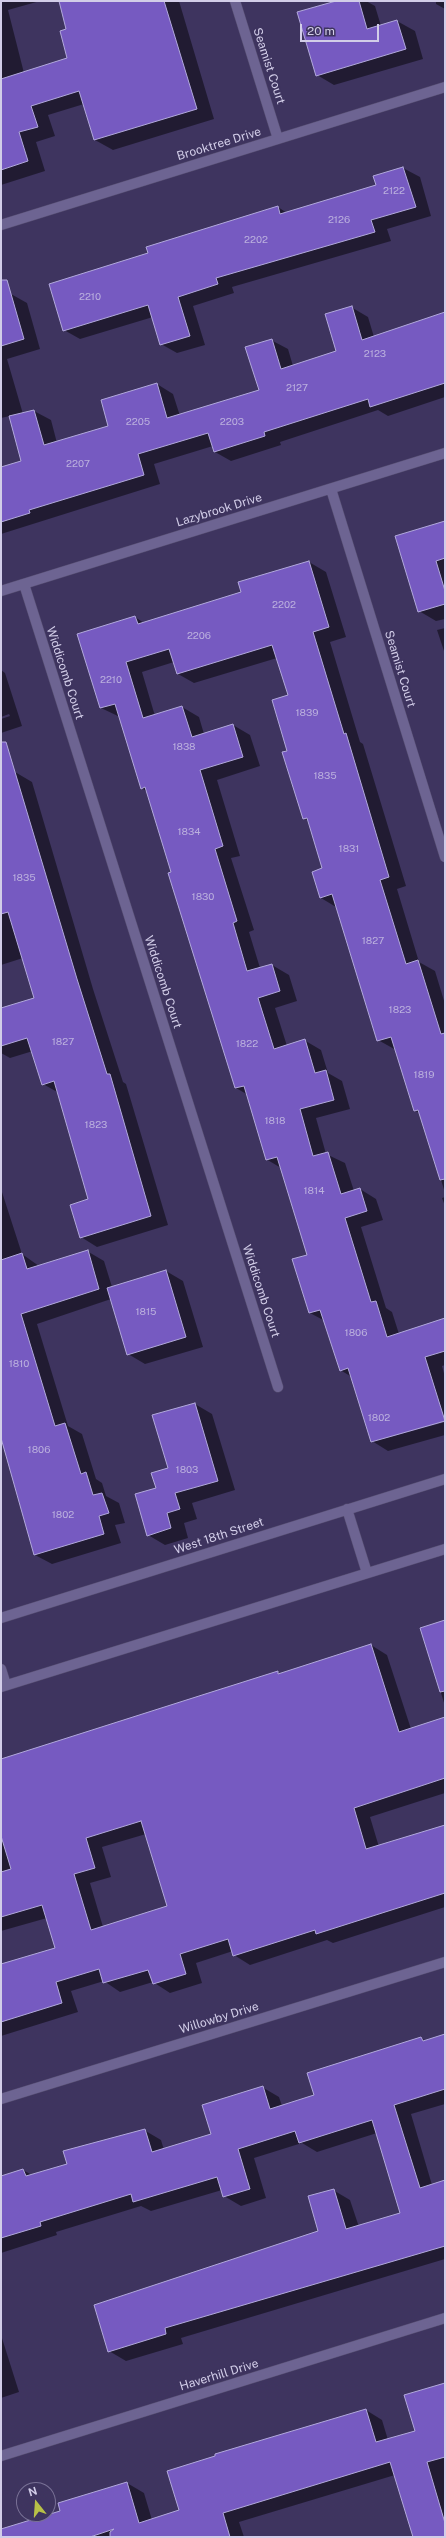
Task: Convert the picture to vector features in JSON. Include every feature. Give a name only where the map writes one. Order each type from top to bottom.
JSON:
[{"type":"street","name":"Seamist Court","points":[[235,1],[278,139]]},
{"type":"street","name":"Brooktree Drive","points":[[1,225],[445,87]]},
{"type":"street","name":"Lazybrook Drive","points":[[1,591],[445,453]]},
{"type":"street","name":"Seamist Court","points":[[331,488],[445,857]]},
{"type":"street","name":"Widdicomb Court","points":[[24,584],[278,1387]]},
{"type":"street","name":"West 18th Street","points":[[1,1618],[445,1479]]},
{"type":"street","points":[[347,1509],[366,1573]]},
{"type":"street","points":[[1,1669],[4,1686],[445,1549]]},
{"type":"street","name":"Willowby Drive","points":[[1,2099],[445,1962]]},
{"type":"street","name":"Haverhill Drive","points":[[1,2456],[445,2318]]},
{"type":"building","points":[[59,1],[164,1],[197,109],[94,140],[79,91],[31,106],[38,127],[19,132],[28,161],[1,170],[1,79],[67,58],[60,31],[66,29]]},
{"type":"building","points":[[336,1],[359,1],[367,29],[397,20],[406,49],[316,76],[297,12]]},
{"type":"building","points":[[403,167],[416,207],[371,220],[375,232],[216,278],[218,284],[178,297],[190,336],[160,345],[148,305],[63,331],[49,284],[148,253],[146,247],[278,206],[280,214],[376,185],[373,176]]},
{"type":"building","points":[[1,280],[7,280],[24,339],[1,346]]},
{"type":"building","points":[[352,306],[362,340],[445,312],[445,383],[370,407],[368,399],[264,432],[265,436],[214,452],[208,433],[138,454],[144,475],[29,510],[30,513],[1,522],[1,467],[21,461],[9,416],[34,410],[44,445],[108,426],[101,400],[157,383],[167,418],[259,390],[245,347],[272,339],[281,369],[336,351],[325,314]]},
{"type":"building","points":[[445,521],[445,558],[436,561],[445,591],[445,604],[418,612],[395,536]]},
{"type":"building","points":[[309,561],[329,627],[313,632],[344,734],[346,733],[389,877],[380,880],[406,964],[418,960],[441,1034],[445,1033],[445,1179],[440,1180],[418,1110],[414,1111],[391,1037],[377,1041],[332,894],[320,898],[312,872],[322,868],[307,818],[303,819],[282,752],[287,751],[272,700],[288,695],[272,645],[177,674],[169,649],[126,662],[143,718],[182,706],[192,737],[233,724],[243,757],[200,770],[223,846],[215,849],[237,921],[233,923],[247,971],[272,964],[280,991],[258,998],[274,1049],[305,1039],[315,1073],[326,1070],[334,1100],[300,1109],[313,1156],[328,1152],[341,1194],[360,1188],[367,1211],[345,1218],[371,1302],[376,1301],[387,1337],[445,1318],[445,1351],[425,1357],[445,1421],[371,1442],[348,1368],[340,1371],[320,1310],[309,1313],[292,1259],[307,1255],[277,1157],[266,1160],[244,1086],[235,1088],[168,873],[171,872],[145,787],[141,789],[115,704],[100,708],[77,634],[135,616],[138,624],[241,592],[238,582]]},
{"type":"building","points":[[1,742],[6,742],[77,979],[107,1074],[110,1074],[151,1216],[80,1238],[70,1205],[88,1199],[54,1081],[42,1085],[27,1038],[1,1046],[1,1008],[34,998],[8,912],[1,914]]},
{"type":"building","points":[[88,1250],[99,1289],[21,1314],[55,1426],[65,1423],[81,1474],[86,1472],[93,1495],[102,1493],[109,1513],[99,1516],[104,1534],[34,1555],[1,1438],[1,1260],[22,1253],[27,1269]]},
{"type":"building","points":[[166,1270],[186,1337],[127,1355],[107,1288]]},
{"type":"building","points":[[195,1403],[218,1481],[175,1493],[180,1509],[167,1513],[171,1528],[147,1536],[135,1494],[156,1488],[151,1473],[168,1468],[152,1415]]},
{"type":"building","points":[[445,1620],[445,1691],[440,1692],[420,1628]]},
{"type":"building","points":[[371,1644],[399,1732],[445,1717],[445,1778],[354,1808],[366,1849],[445,1825],[445,1893],[316,1934],[315,1930],[233,1956],[228,1939],[180,1954],[186,1974],[153,1984],[148,1970],[103,1983],[99,1969],[56,1982],[62,2003],[1,2022],[1,1964],[55,1948],[42,1905],[1,1917],[1,1872],[11,1869],[1,1836],[1,1759],[278,1671],[278,1674]],"holes":[[[141,1821],[167,1906],[91,1930],[74,1874],[95,1868],[86,1838]]]},
{"type":"building","points":[[445,2034],[445,2089],[394,2105],[420,2188],[445,2180],[445,2246],[165,2328],[166,2334],[108,2352],[94,2305],[318,2231],[308,2196],[334,2189],[346,2229],[400,2213],[372,2120],[299,2143],[295,2131],[238,2149],[250,2189],[223,2197],[217,2177],[133,2202],[131,2194],[40,2222],[41,2226],[1,2238],[1,2176],[23,2169],[26,2176],[67,2164],[63,2151],[145,2129],[152,2152],[211,2134],[202,2105],[263,2086],[270,2109],[314,2095],[307,2073],[421,2037],[423,2041]]},
{"type":"building","points":[[445,2383],[445,2457],[427,2462],[445,2523],[445,2537],[413,2537],[390,2462],[223,2513],[230,2537],[110,2537],[110,2532],[114,2529],[90,2537],[1,2537],[1,2529],[24,2522],[56,2522],[56,2512],[60,2511],[58,2503],[127,2482],[139,2523],[179,2510],[167,2471],[215,2456],[215,2454],[366,2409],[376,2442],[415,2431],[404,2395]]}]
